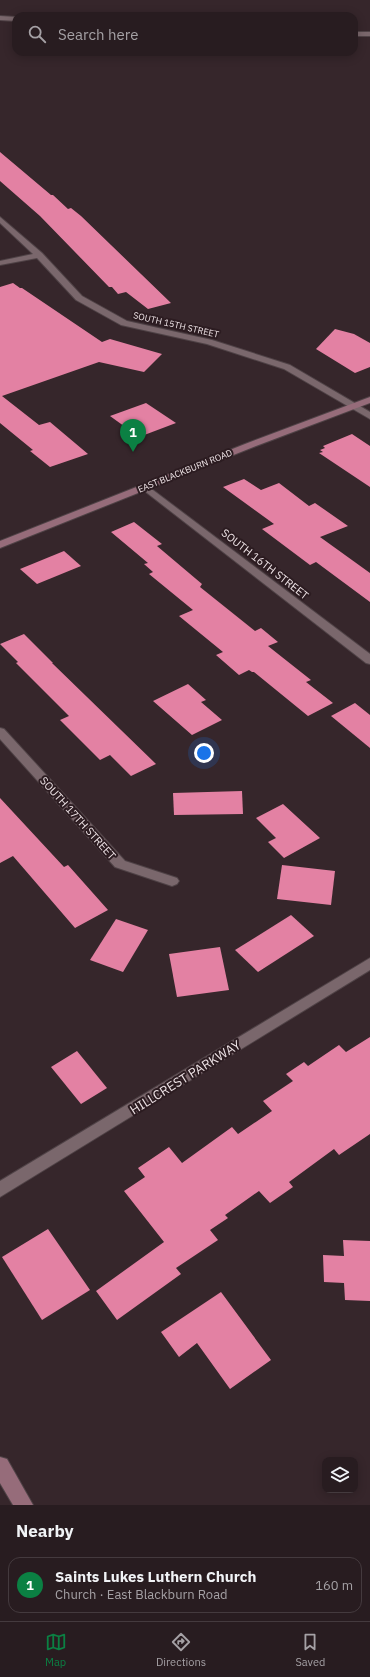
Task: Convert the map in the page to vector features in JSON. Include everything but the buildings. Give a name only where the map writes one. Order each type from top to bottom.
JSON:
[{"type":"street","points":[[0,18],[12,19]]},
{"type":"street","points":[[358,34],[370,34]]},
{"type":"street","name":"SOUTH 15TH STREET","points":[[0,219],[39,255],[78,298],[124,323],[209,342],[287,367],[370,416]]},
{"type":"street","points":[[0,263],[39,255]]},
{"type":"street","name":"EAST BLACKBURN ROAD","points":[[0,545],[370,400]]},
{"type":"street","name":"SOUTH 16TH STREET","points":[[145,487],[370,660]]},
{"type":"street","name":"SOUTH 17TH STREET","points":[[0,732],[120,864],[172,881]]},
{"type":"street","name":"HILLCREST PARKWAY","points":[[0,1190],[370,963]]},
{"type":"street","points":[[0,1466],[24,1505]]},
{"type":"place","name":"Saints Lukes Luthern Church","points":[[133,452]]}]
